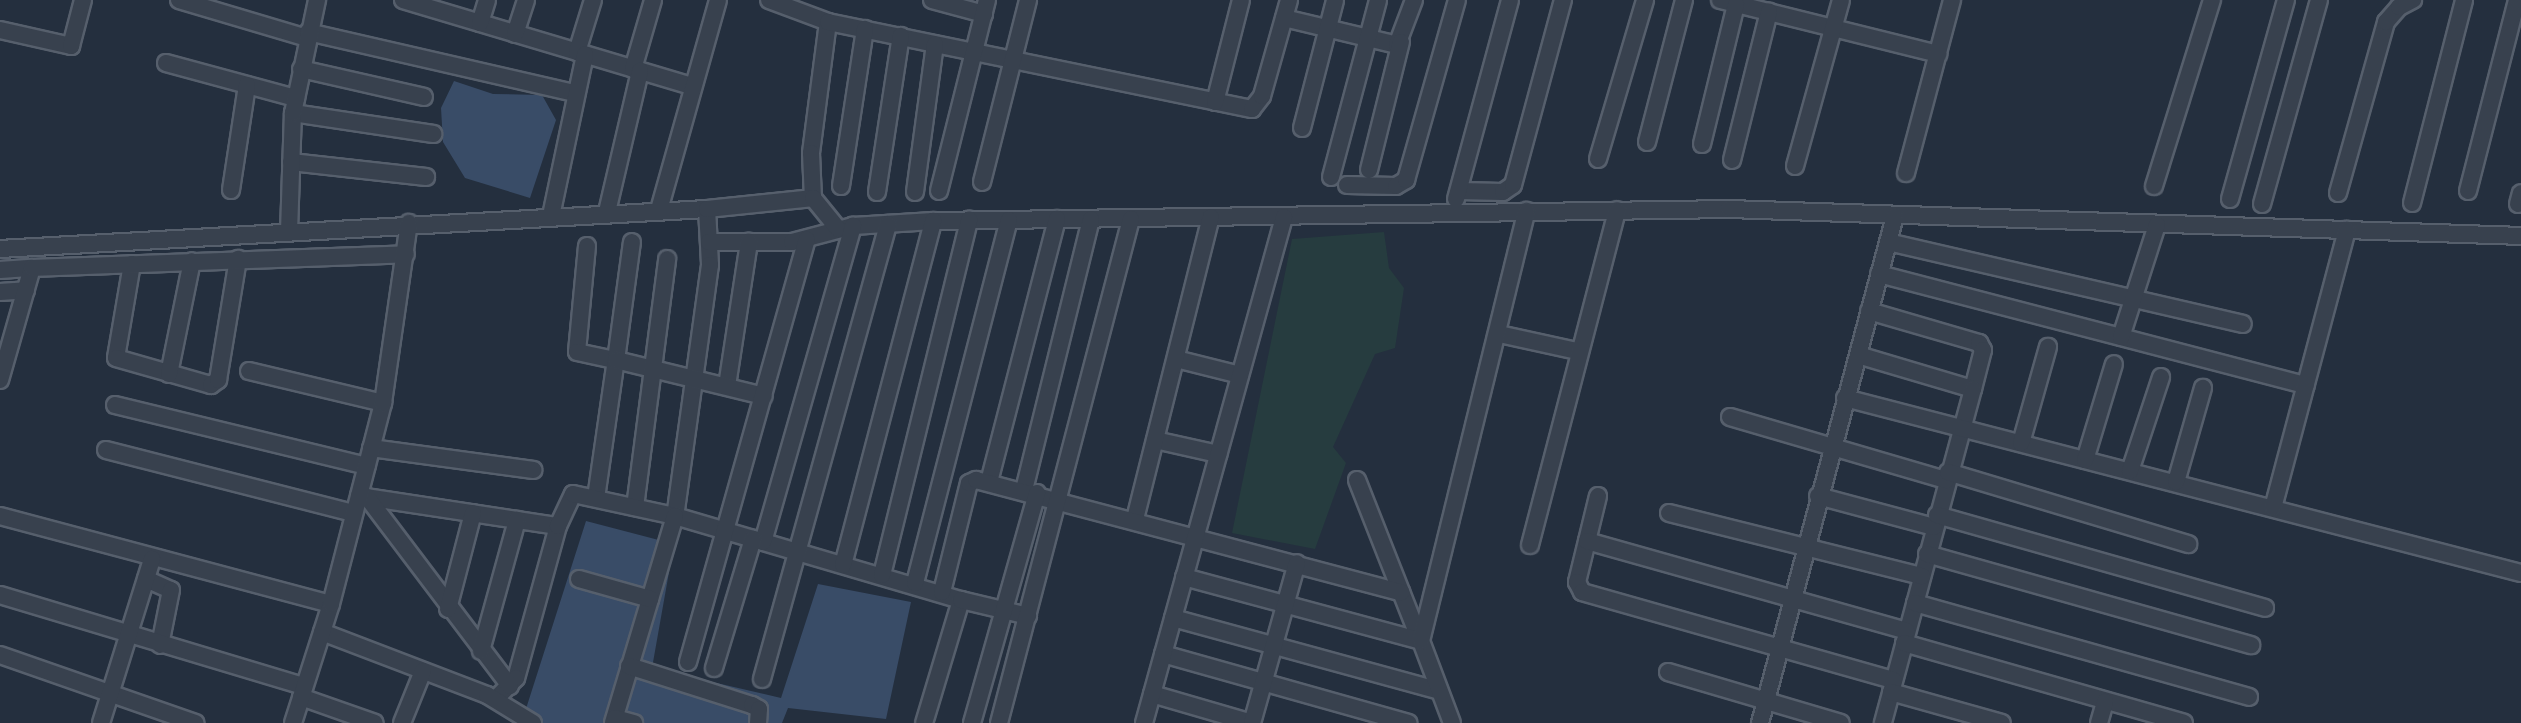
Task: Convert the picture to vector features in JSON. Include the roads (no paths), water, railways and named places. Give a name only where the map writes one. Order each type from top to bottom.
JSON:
[{"type":"street","points":[[0,30],[71,46],[83,0]]},
{"type":"street","points":[[179,0],[209,4],[308,35],[574,93]]},
{"type":"street","points":[[289,232],[295,106],[317,0]]},
{"type":"street","points":[[403,0],[444,6],[480,23],[691,86]]},
{"type":"street","points":[[480,23],[487,0]]},
{"type":"street","points":[[515,34],[526,0]]},
{"type":"street","points":[[551,216],[593,0]]},
{"type":"street","points":[[607,212],[653,0]]},
{"type":"street","points":[[659,210],[691,86],[718,0]]},
{"type":"street","points":[[769,0],[828,22],[1242,109],[1257,105],[1289,0]]},
{"type":"street","points":[[932,0],[985,7],[939,191]]},
{"type":"street","points":[[982,182],[1028,0]]},
{"type":"street","points":[[1215,102],[1241,0]]},
{"type":"street","points":[[1302,128],[1335,0]]},
{"type":"street","points":[[1331,177],[1378,0]]},
{"type":"street","points":[[1369,170],[1414,0]]},
{"type":"street","points":[[1347,185],[1396,186],[1406,180],[1457,0]]},
{"type":"street","points":[[1456,201],[1510,0]]},
{"type":"street","points":[[709,242],[807,239],[846,228],[933,221],[1284,217],[1456,201],[1511,188],[1563,0]]},
{"type":"street","points":[[1598,159],[1645,0]]},
{"type":"street","points":[[1647,142],[1684,0]]},
{"type":"street","points":[[1795,166],[1841,0]]},
{"type":"street","points":[[1906,173],[1952,0]]},
{"type":"street","points":[[2154,186],[2212,0]]},
{"type":"street","points":[[2230,199],[2286,0]]},
{"type":"street","points":[[2262,204],[2319,0]]},
{"type":"street","points":[[2338,193],[2386,22],[2399,7],[2413,0]]},
{"type":"street","points":[[2412,203],[2464,0]]},
{"type":"street","points":[[2468,191],[2517,0]]},
{"type":"street","points":[[1702,144],[1728,2],[1938,54]]},
{"type":"street","points":[[1732,160],[1769,12]]},
{"type":"street","points":[[1284,18],[1391,45],[1401,42]]},
{"type":"street","points":[[828,22],[811,153],[813,198],[846,228]]},
{"type":"street","points":[[841,186],[865,29]]},
{"type":"street","points":[[877,192],[901,36]]},
{"type":"street","points":[[915,192],[935,44]]},
{"type":"street","points":[[166,63],[247,85],[295,106],[433,134]]},
{"type":"street","points":[[301,69],[424,97]]},
{"type":"street","points":[[231,190],[247,85]]},
{"type":"street","points":[[291,162],[426,177]]},
{"type":"street","points":[[0,270],[45,260],[289,232],[607,212],[707,209],[813,198]]},
{"type":"street","points":[[1456,201],[1527,211],[1895,216],[2521,236]]},
{"type":"street","points":[[634,723],[614,720],[675,516],[696,377],[709,242],[707,209]]},
{"type":"street","points":[[1530,545],[1577,351],[1617,210]]},
{"type":"street","points":[[1421,641],[1527,211]]},
{"type":"street","points":[[1760,723],[1831,445],[1895,216]]},
{"type":"street","points":[[1135,519],[1211,217]]},
{"type":"street","points":[[1144,723],[1284,217]]},
{"type":"street","points":[[989,482],[1057,219]]},
{"type":"street","points":[[972,723],[1005,610],[1091,219]]},
{"type":"street","points":[[999,723],[1061,499],[1131,219]]},
{"type":"street","points":[[882,575],[969,220]]},
{"type":"street","points":[[915,583],[1009,220]]},
{"type":"street","points":[[843,565],[933,221]]},
{"type":"street","points":[[293,723],[331,604],[354,513],[363,496],[383,403],[409,223]]},
{"type":"street","points":[[762,679],[800,552],[888,224]]},
{"type":"street","points":[[2121,337],[2157,225]]},
{"type":"street","points":[[714,668],[758,540],[846,228]]},
{"type":"street","points":[[2273,508],[2347,230]]},
{"type":"street","points":[[688,662],[807,239]]},
{"type":"street","points":[[596,498],[632,242]]},
{"type":"street","points":[[727,386],[749,242]]},
{"type":"street","points":[[1888,242],[2243,324]]},
{"type":"street","points":[[587,246],[577,352],[696,377],[764,396]]},
{"type":"street","points":[[0,249],[45,260],[132,264],[406,254]]},
{"type":"street","points":[[132,264],[114,355],[169,374],[216,383],[238,259]]},
{"type":"street","points":[[635,507],[667,259]]},
{"type":"street","points":[[0,380],[26,290],[45,260]]},
{"type":"street","points":[[169,374],[192,261]]},
{"type":"street","points":[[1879,274],[2306,385]]},
{"type":"street","points":[[0,292],[26,290]]},
{"type":"street","points":[[1869,311],[1979,343],[1983,350],[1883,723]]},
{"type":"street","points":[[1499,334],[1577,351]]},
{"type":"street","points":[[2021,443],[2048,347]]},
{"type":"street","points":[[1858,355],[1973,389]]},
{"type":"street","points":[[1176,359],[1240,375]]},
{"type":"street","points":[[2085,460],[2114,364]]},
{"type":"street","points":[[249,371],[383,403]]},
{"type":"street","points":[[2130,471],[2161,377]]},
{"type":"street","points":[[2176,482],[2203,388]]},
{"type":"street","points":[[1845,398],[2521,573]]},
{"type":"street","points":[[115,405],[367,466]]},
{"type":"street","points":[[1730,417],[2188,544]]},
{"type":"street","points":[[1155,440],[1218,454]]},
{"type":"street","points":[[371,448],[534,470]]},
{"type":"street","points":[[106,450],[354,513]]},
{"type":"street","points":[[1357,480],[1452,723]]},
{"type":"street","points":[[942,592],[969,483],[989,482],[1401,592]]},
{"type":"street","points":[[496,699],[510,686],[558,526],[571,495],[675,516],[915,583],[961,600],[1028,616]]},
{"type":"street","points":[[363,496],[558,526]]},
{"type":"street","points":[[363,496],[510,686]]},
{"type":"street","points":[[1598,496],[1577,582],[1582,592],[1779,647],[2002,723]]},
{"type":"street","points":[[1818,496],[1936,521],[2265,608]]},
{"type":"street","points":[[448,609],[473,513]]},
{"type":"street","points":[[1669,513],[1922,576]]},
{"type":"street","points":[[0,516],[152,559],[331,604]]},
{"type":"street","points":[[481,651],[517,520]]},
{"type":"street","points":[[1587,541],[1791,600],[2105,702],[2184,723]]},
{"type":"street","points":[[1927,554],[2251,645]]},
{"type":"street","points":[[101,723],[152,559]]},
{"type":"street","points":[[1152,694],[1252,723],[1297,563]]},
{"type":"street","points":[[1184,577],[1421,641]]},
{"type":"street","points":[[146,579],[171,590],[160,645]]},
{"type":"street","points":[[579,579],[650,599]]},
{"type":"street","points":[[0,595],[129,633],[303,692],[357,720],[375,723]]},
{"type":"street","points":[[924,723],[961,600]]},
{"type":"street","points":[[1915,603],[2249,697]]},
{"type":"street","points":[[1173,618],[1439,691]]},
{"type":"street","points":[[322,632],[496,699],[533,723]]},
{"type":"street","points":[[1163,654],[1402,722]]},
{"type":"street","points":[[0,655],[195,723]]},
{"type":"street","points":[[629,666],[752,705],[759,709],[758,723]]},
{"type":"street","points":[[402,723],[423,671]]},
{"type":"street","points":[[1668,672],[1841,723]]},
{"type":"street","points":[[2099,723],[2105,702]]},
{"type":"water","points":[[454,81],[493,94],[542,95],[556,120],[530,198],[465,178],[443,142],[441,108]]},
{"type":"water","points":[[586,521],[674,544],[652,668],[781,698],[818,584],[911,602],[886,719],[788,708],[782,723],[512,723],[524,715]]}]
